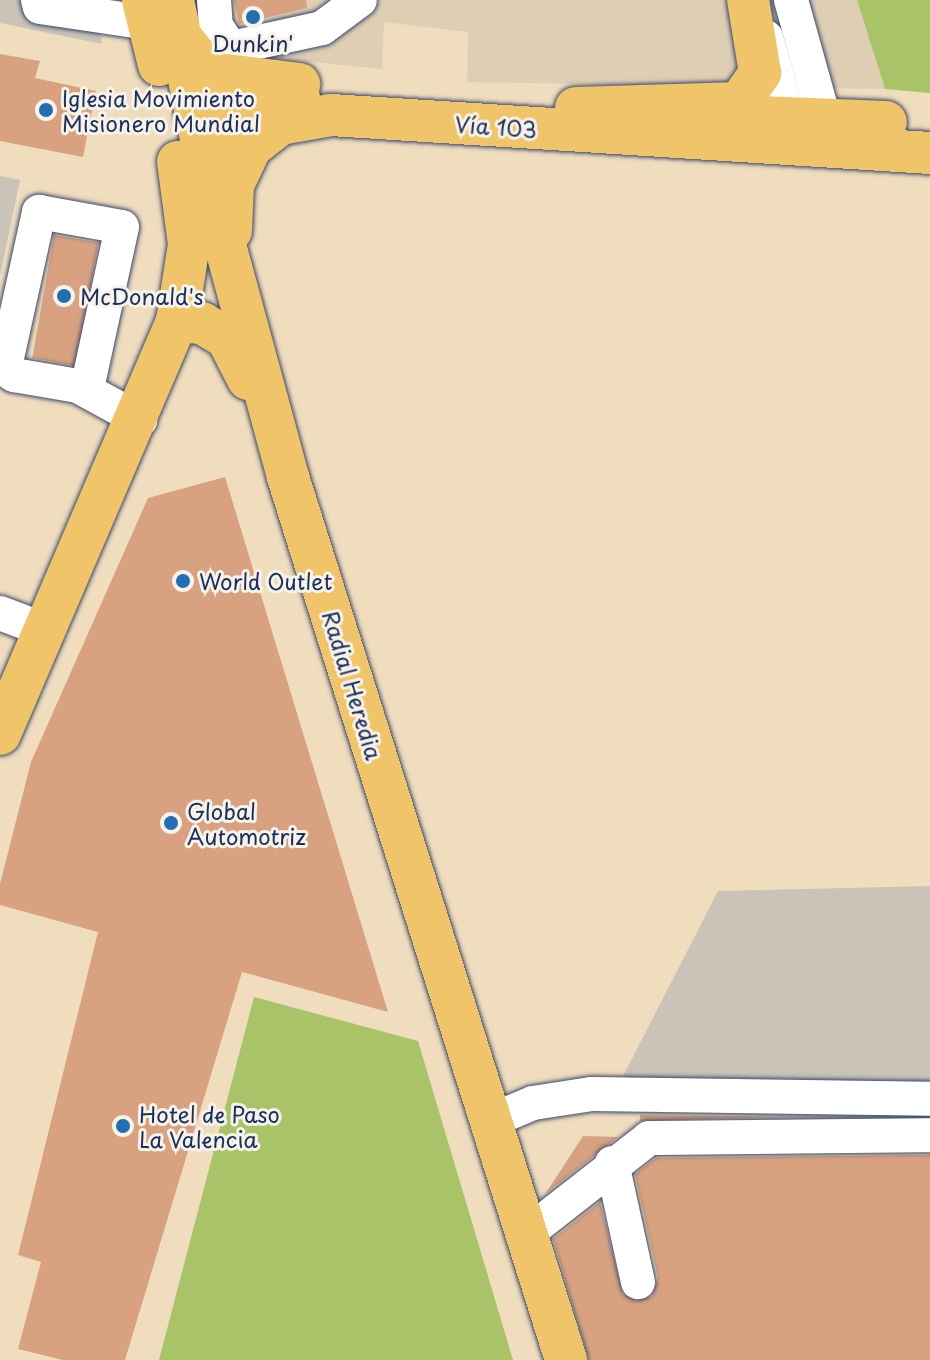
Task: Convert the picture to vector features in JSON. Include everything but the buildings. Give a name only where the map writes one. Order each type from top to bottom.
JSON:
[{"type":"main road","points":[[526,109],[739,103],[760,73],[751,0]]},
{"type":"main road","points":[[161,15],[197,62],[228,79],[326,85],[376,105]]},
{"type":"main road","points":[[0,734],[140,420],[177,321],[188,266],[187,211],[161,15]]},
{"type":"main road","name":"Radial Heredia","points":[[161,15],[202,146],[288,477],[488,1122],[566,1360]]},
{"type":"main road","name":"Vía 103","points":[[202,146],[242,113],[274,101],[526,109],[806,123],[930,124]]},
{"type":"main road","name":"Vía 103","points":[[246,323],[231,232],[233,185],[251,147],[280,124],[331,115],[740,145],[930,153]]},
{"type":"main road","points":[[740,145],[806,123],[858,148],[930,140]]},
{"type":"main road","points":[[187,211],[202,146]]},
{"type":"main road","points":[[177,321],[202,323],[235,349],[288,477]]},
{"type":"lane","points":[[38,0],[40,7],[161,15]]},
{"type":"lane","points":[[214,0],[216,26],[231,48],[322,28],[360,0]]},
{"type":"lane","points":[[751,0],[806,123]]},
{"type":"lane","points":[[791,0],[806,123]]},
{"type":"lane","points":[[78,386],[89,379],[122,227],[40,198],[3,366],[14,375],[78,386],[140,420]]},
{"type":"lane","points":[[0,613],[45,630]]},
{"type":"lane","points":[[488,1122],[533,1103],[592,1094],[930,1099]]},
{"type":"lane","points":[[525,1235],[612,1163],[649,1138],[930,1135]]},
{"type":"lane","points":[[612,1163],[638,1282]]},
{"type":"shaded area","points":[[0,0],[94,0],[102,44],[0,23]]},
{"type":"shaded area","points":[[192,0],[857,0],[885,89],[467,82],[468,32],[384,22],[382,69],[202,51]]},
{"type":"shaded area","points":[[0,176],[20,180],[0,276]]},
{"type":"shaded area","points":[[930,886],[930,1086],[618,1086],[718,891]]},
{"type":"green space","points":[[857,0],[930,0],[930,93],[885,89]]},
{"type":"green space","points":[[254,997],[418,1041],[513,1360],[159,1360]]},
{"type":"place","name":"Dunkin'","points":[[253,17]]},
{"type":"place","name":"Iglesia Movimiento Misionero Mundial","points":[[46,110]]},
{"type":"place","name":"McDonald's","points":[[64,296]]},
{"type":"place","name":"World Outlet","points":[[183,581]]},
{"type":"place","name":"Global Automotriz","points":[[171,823]]},
{"type":"place","name":"Hotel de Paso La Valencia","points":[[123,1126]]}]
